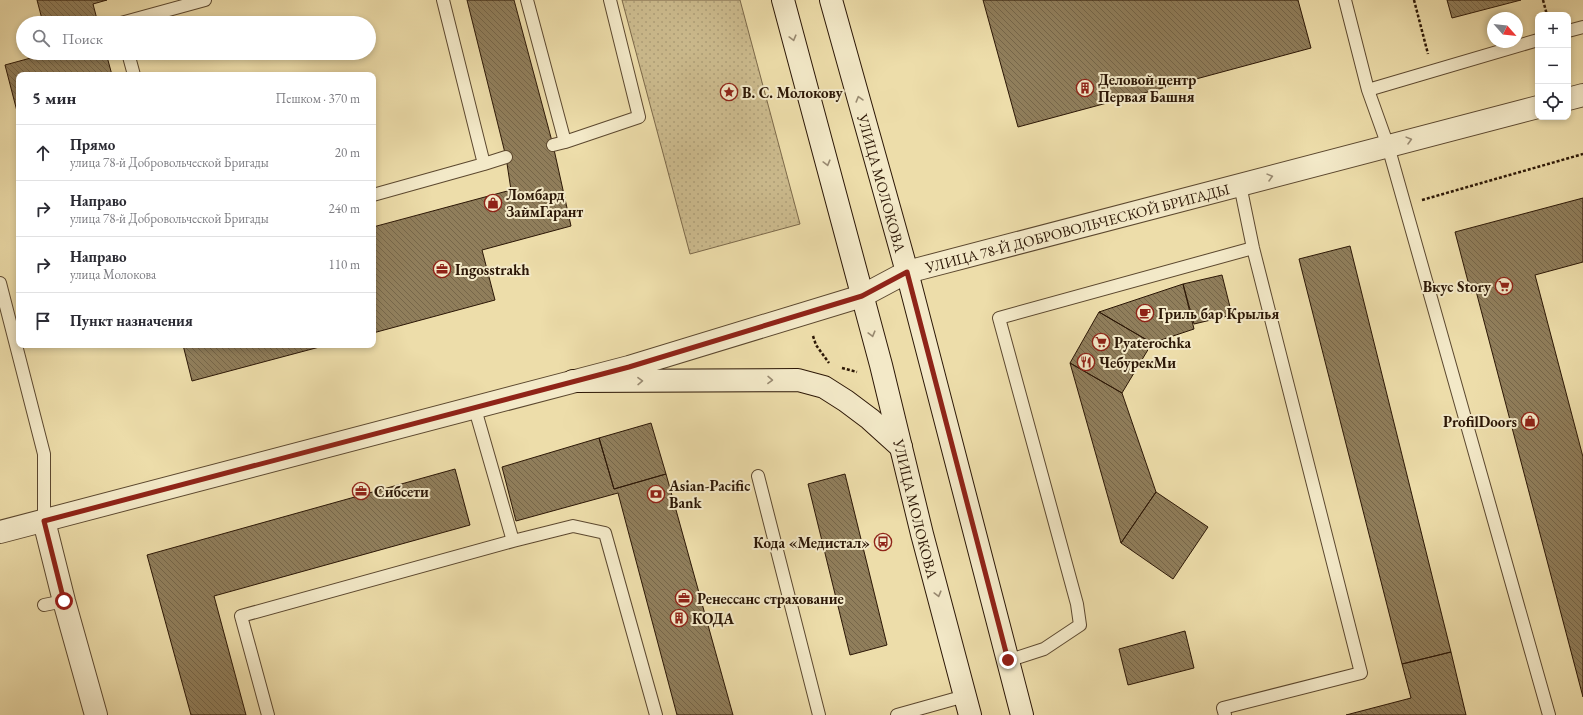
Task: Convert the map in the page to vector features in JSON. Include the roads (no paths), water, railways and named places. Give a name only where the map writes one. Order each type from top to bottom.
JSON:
[{"type":"street","name":"УЛИЦА МОЛОКОВА","points":[[783,0],[862,296],[922,534],[968,705]]},
{"type":"street","name":"УЛИЦА МОЛОКОВА","points":[[831,0],[907,272],[1022,715]]},
{"type":"street","points":[[1571,98],[1583,95]]},
{"type":"street","name":"УЛИЦА 78-Й ДОБРОВОЛЬЧЕСКОЙ БРИГАДЫ","points":[[0,532],[629,367],[862,296],[907,272],[1535,107]]},
{"type":"street","points":[[573,381],[798,380],[824,387],[846,401],[870,419],[901,447]]},
{"type":"street","points":[[44,521],[54,603],[96,715]]},
{"type":"lane","points":[[146,16],[205,0]]},
{"type":"lane","points":[[443,0],[484,164]]},
{"type":"lane","points":[[527,0],[559,143],[639,117],[610,0]]},
{"type":"lane","points":[[1345,0],[1368,90],[1388,146],[1549,715]]},
{"type":"lane","points":[[1571,30],[1583,27]]},
{"type":"lane","points":[[1368,90],[1535,41]]},
{"type":"lane","points":[[130,60],[133,72]]},
{"type":"lane","points":[[376,194],[506,157]]},
{"type":"lane","points":[[1225,715],[1224,708],[1361,673],[1253,248],[1240,185]]},
{"type":"lane","points":[[1008,660],[1044,649],[1080,625],[1078,604],[999,318],[1253,248]]},
{"type":"lane","points":[[0,284],[16,346]]},
{"type":"lane","points":[[17,348],[44,454],[44,521]]},
{"type":"lane","points":[[475,408],[513,541]]},
{"type":"lane","points":[[758,476],[819,715]]},
{"type":"lane","points":[[268,715],[241,616],[513,541],[573,526],[605,532],[656,715]]},
{"type":"lane","points":[[897,715],[968,705]]},
{"type":"place","name":"Деловой центр Первая Башня","points":[[1085,88]]},
{"type":"place","name":"В. С. Молокову","points":[[729,92]]},
{"type":"place","name":"Ломбард ЗаймГарант","points":[[493,203]]},
{"type":"place","name":"Ingosstrakh","points":[[442,269]]},
{"type":"place","name":"Вкус Story","points":[[1504,286]]},
{"type":"place","name":"Гриль бар Крылья","points":[[1145,313]]},
{"type":"place","name":"Pyaterochka","points":[[1101,342]]},
{"type":"place","name":"ЧебурекМи","points":[[1086,362]]},
{"type":"place","name":"ProfilDoors","points":[[1530,421]]},
{"type":"place","name":"Сибсети","points":[[361,491]]},
{"type":"place","name":"Asian-Pacific Bank","points":[[656,494]]},
{"type":"place","name":"Кода «Медистал»","points":[[883,542]]},
{"type":"place","name":"Ренессанс страхование","points":[[684,598]]},
{"type":"place","name":"КОДА","points":[[679,618]]}]
